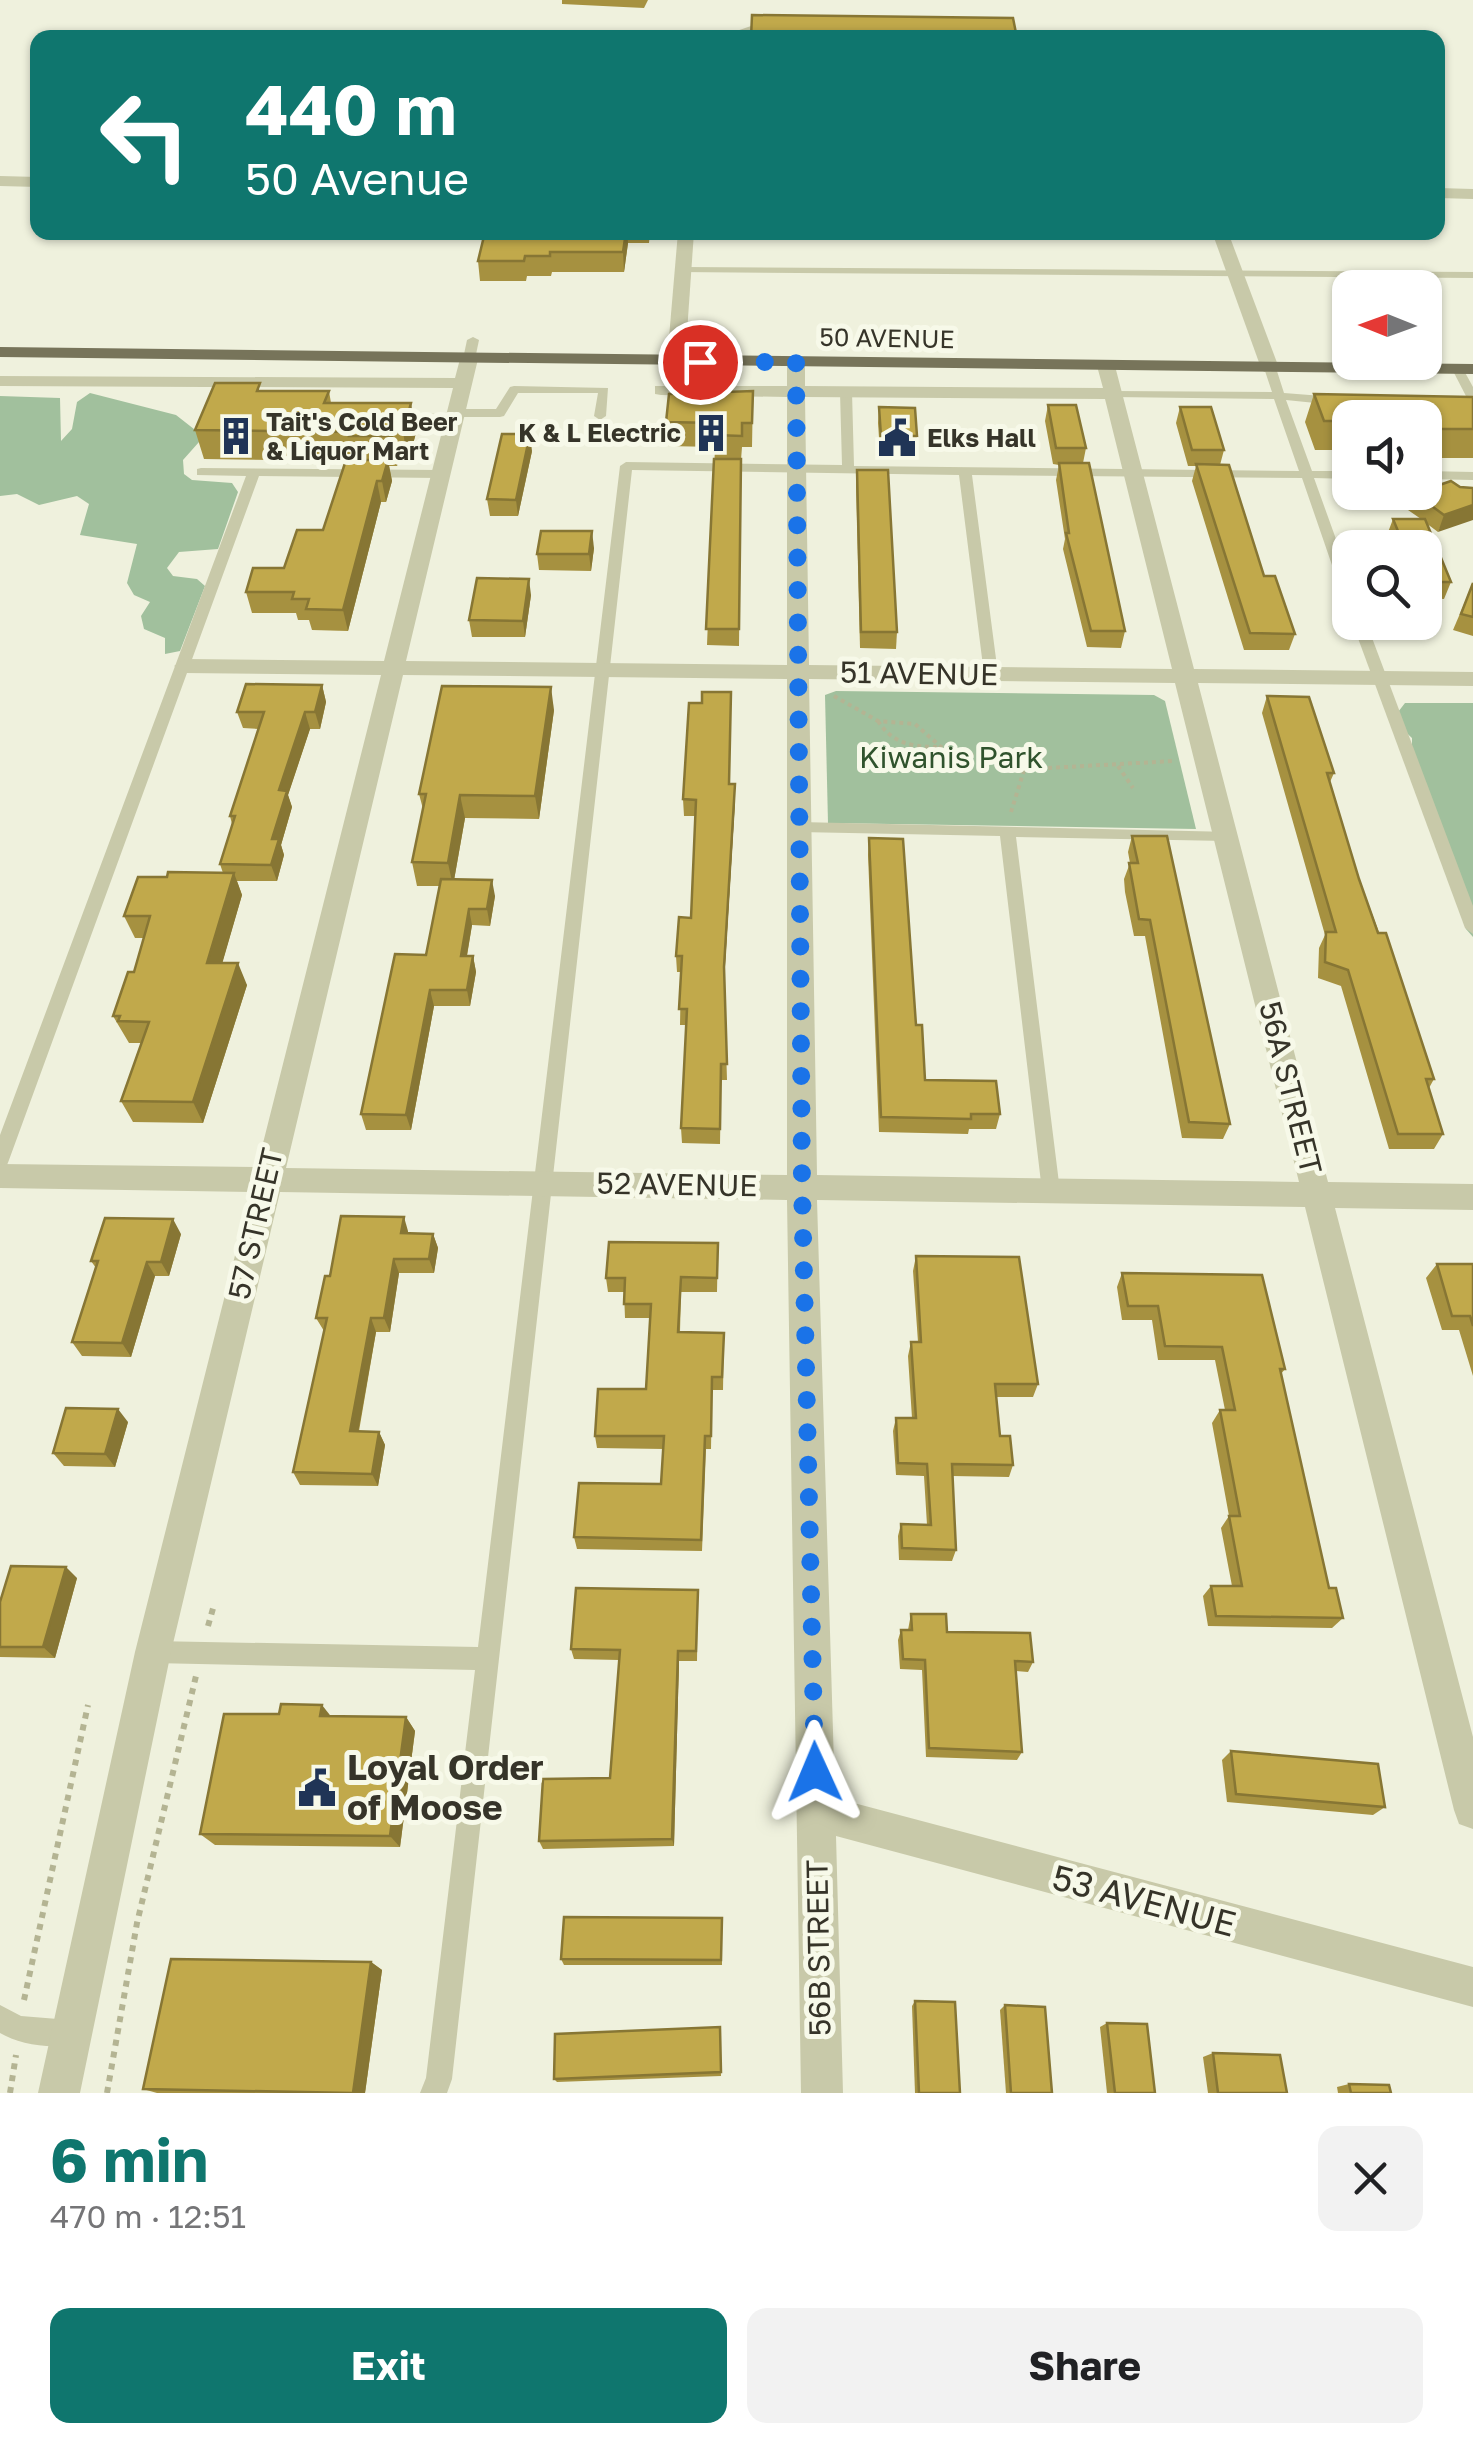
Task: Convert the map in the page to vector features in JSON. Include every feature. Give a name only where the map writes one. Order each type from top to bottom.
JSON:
[{"type":"main road","name":"50 AVENUE","points":[[0,352],[471,350],[676,361],[1466,369]]},
{"type":"street","points":[[0,182],[30,182]]},
{"type":"street","points":[[1445,194],[1473,194]]},
{"type":"street","points":[[676,361],[685,240]]},
{"type":"street","points":[[1223,240],[1270,368]]},
{"type":"street","name":"57 STREET","points":[[59,2093],[152,1652],[471,350]]},
{"type":"street","name":"56B STREET","points":[[796,362],[802,1187],[822,2093]]},
{"type":"street","name":"56A STREET","points":[[1106,366],[1473,1810]]},
{"type":"street","points":[[0,380],[259,392],[462,384]]},
{"type":"street","points":[[661,390],[686,397],[796,391],[1113,394]]},
{"type":"street","name":"51 AVENUE","points":[[185,666],[1473,679]]},
{"type":"street","name":"52 AVENUE","points":[[0,1176],[1473,1197]]},
{"type":"street","name":"53 AVENUE","points":[[816,1812],[1473,1987]]},
{"type":"lane","points":[[748,30],[790,30]]},
{"type":"lane","points":[[683,270],[1473,275]]},
{"type":"lane","points":[[1270,368],[1332,548]]},
{"type":"lane","points":[[1466,369],[1469,402]]},
{"type":"lane","points":[[600,416],[606,375]]},
{"type":"lane","points":[[370,417],[500,414],[514,389],[604,390]]},
{"type":"lane","points":[[846,392],[848,467]]},
{"type":"lane","points":[[1113,394],[1337,400]]},
{"type":"lane","points":[[433,2093],[439,2079],[626,466],[1332,474]]},
{"type":"lane","points":[[965,471],[990,674]]},
{"type":"lane","points":[[201,472],[439,474]]},
{"type":"lane","points":[[0,1160],[254,472]]},
{"type":"lane","points":[[1442,475],[1473,476]]},
{"type":"lane","points":[[1366,640],[1473,928]]},
{"type":"lane","points":[[799,827],[1226,836]]},
{"type":"lane","points":[[1008,831],[1051,1190]]},
{"type":"lane","points":[[152,1652],[487,1659]]},
{"type":"lane","points":[[9,2023],[70,2033]]},
{"type":"path","points":[[831,694],[878,720],[915,724],[941,747]]},
{"type":"path","points":[[878,720],[890,737],[899,742],[941,747],[1024,767],[1174,761]]},
{"type":"path","points":[[1117,764],[1133,788]]},
{"type":"path","points":[[1008,831],[1024,767]]},
{"type":"path","points":[[107,2093],[137,1923],[214,1605]]},
{"type":"path","points":[[10,2093],[9,2023],[88,1705]]},
{"type":"green space","points":[[90,393],[176,415],[199,433],[199,442],[183,460],[184,474],[192,480],[232,483],[238,492],[218,549],[179,552],[167,568],[173,576],[197,579],[205,586],[180,651],[165,654],[165,638],[144,629],[141,616],[150,602],[134,595],[127,583],[137,544],[80,535],[89,504],[77,496],[39,505],[17,494],[0,496],[0,396],[60,398],[61,441],[72,429],[77,402]]},
{"type":"green space","name":"Kiwanis Park","points":[[836,691],[1154,695],[1165,701],[1196,829],[828,823],[825,695]]},
{"type":"green space","points":[[1405,703],[1473,703],[1473,937],[1466,929],[1412,754],[1412,738],[1398,725],[1395,716]]},
{"type":"building","points":[[752,15],[1013,18],[1015,30],[751,30]]},
{"type":"building","points":[[483,240],[625,240],[623,252],[550,252],[550,256],[525,256],[524,261],[478,261]]},
{"type":"building","points":[[215,383],[260,383],[257,391],[329,391],[324,403],[411,403],[403,432],[392,432],[391,436],[195,430]]},
{"type":"building","points":[[753,391],[752,423],[742,423],[742,436],[715,435],[716,423],[666,422],[669,394]]},
{"type":"building","points":[[1314,394],[1473,397],[1473,429],[1442,429],[1442,400],[1332,400],[1332,421],[1324,421]]},
{"type":"building","points":[[1048,405],[1076,405],[1086,448],[1056,448]]},
{"type":"building","points":[[879,407],[915,408],[917,436],[881,436]]},
{"type":"building","points":[[1180,407],[1211,407],[1224,450],[1192,450]]},
{"type":"building","points":[[502,434],[530,434],[516,500],[487,499]]},
{"type":"building","points":[[714,459],[741,459],[739,629],[706,629]]},
{"type":"building","points":[[346,460],[388,460],[382,481],[377,481],[343,610],[306,609],[309,599],[292,599],[294,592],[246,592],[253,568],[284,568],[297,530],[323,530]]},
{"type":"building","points":[[1059,463],[1089,463],[1125,631],[1091,631],[1066,533]]},
{"type":"building","points":[[1196,464],[1229,465],[1264,576],[1275,576],[1295,634],[1250,633]]},
{"type":"building","points":[[857,470],[888,470],[897,632],[861,632]]},
{"type":"building","points":[[1451,481],[1473,488],[1473,505],[1444,515],[1437,510],[1442,510],[1442,484]]},
{"type":"building","points":[[1393,519],[1425,519],[1430,530],[1398,530]]},
{"type":"building","points":[[541,531],[592,531],[589,554],[537,554]]},
{"type":"building","points":[[1442,560],[1451,582],[1442,582]]},
{"type":"building","points":[[477,578],[529,579],[523,621],[469,620]]},
{"type":"building","points":[[1473,583],[1473,617],[1461,614]]},
{"type":"building","points":[[246,684],[322,685],[315,712],[305,712],[279,790],[287,791],[272,839],[279,839],[271,865],[220,864],[235,816],[230,816],[264,712],[237,712]]},
{"type":"building","points":[[442,686],[551,687],[535,796],[460,795],[448,863],[412,862],[426,794],[419,794]]},
{"type":"building","points":[[702,692],[731,692],[729,784],[735,784],[724,967],[727,1064],[721,1064],[720,1129],[681,1128],[687,1009],[679,1009],[682,956],[676,956],[679,917],[691,918],[696,800],[683,799],[689,703],[702,703]]},
{"type":"building","points":[[1267,696],[1309,697],[1334,773],[1327,773],[1359,879],[1378,933],[1386,933],[1434,1079],[1426,1079],[1443,1134],[1398,1134],[1348,970],[1325,962],[1326,932],[1336,932]]},
{"type":"building","points":[[1132,836],[1167,836],[1230,1124],[1189,1122],[1150,920],[1139,919],[1129,863],[1138,863]]},
{"type":"building","points":[[869,838],[903,839],[916,1025],[922,1025],[925,1080],[996,1081],[1000,1114],[971,1114],[971,1119],[881,1117]]},
{"type":"building","points":[[168,872],[234,873],[207,963],[238,963],[193,1102],[121,1101],[149,1022],[118,1021],[120,1016],[113,1016],[128,972],[134,972],[150,916],[124,916],[138,877],[167,877]]},
{"type":"building","points":[[441,879],[492,880],[487,909],[469,909],[461,956],[473,956],[467,990],[430,990],[406,1115],[361,1114],[395,954],[426,955]]},
{"type":"building","points":[[341,1216],[404,1217],[401,1233],[433,1234],[429,1259],[394,1259],[384,1318],[371,1318],[350,1431],[379,1432],[372,1474],[293,1472],[327,1318],[316,1318],[325,1276],[330,1276]]},
{"type":"building","points":[[105,1218],[173,1219],[161,1262],[147,1262],[122,1343],[72,1342],[98,1261],[91,1261]]},
{"type":"building","points":[[609,1242],[718,1243],[717,1278],[681,1277],[678,1332],[724,1333],[722,1377],[712,1377],[711,1436],[705,1436],[701,1540],[574,1537],[579,1483],[661,1484],[664,1436],[595,1436],[598,1389],[646,1389],[651,1304],[624,1304],[625,1278],[606,1278]]},
{"type":"building","points":[[916,1256],[1019,1257],[1038,1384],[995,1384],[1000,1436],[1010,1436],[1013,1465],[952,1464],[956,1550],[902,1548],[901,1524],[931,1525],[927,1464],[898,1463],[896,1418],[916,1418],[911,1342],[921,1342]]},
{"type":"building","points":[[1437,1264],[1473,1264],[1473,1326],[1470,1316],[1452,1316]]},
{"type":"building","points":[[1122,1273],[1262,1275],[1329,1588],[1336,1588],[1343,1618],[1216,1616],[1211,1586],[1242,1586],[1229,1516],[1240,1516],[1220,1410],[1235,1410],[1222,1347],[1165,1346],[1158,1306],[1128,1306]]},
{"type":"building","points":[[66,1408],[118,1409],[105,1454],[53,1453]]},
{"type":"building","points":[[11,1566],[66,1567],[43,1647],[0,1647],[0,1602]]},
{"type":"building","points":[[576,1588],[698,1590],[696,1651],[678,1651],[672,1839],[539,1841],[543,1779],[610,1778],[620,1650],[571,1649]]},
{"type":"building","points":[[911,1614],[946,1614],[947,1632],[1030,1633],[1033,1662],[1015,1661],[1022,1752],[929,1748],[925,1660],[903,1659],[901,1630],[912,1630]]},
{"type":"building","name":"Loyal Order of Moose","points":[[281,1704],[322,1705],[320,1716],[406,1717],[390,1836],[200,1834],[224,1714],[279,1714]]},
{"type":"building","points":[[1231,1751],[1378,1764],[1385,1807],[1236,1794]]},
{"type":"building","points":[[564,1917],[722,1918],[721,1960],[561,1959]]},
{"type":"building","points":[[171,1959],[371,1962],[353,2093],[143,2089]]},
{"type":"building","points":[[915,2001],[955,2002],[960,2093],[919,2093]]},
{"type":"building","points":[[1005,2005],[1045,2007],[1052,2093],[1011,2093]]},
{"type":"building","points":[[1107,2023],[1147,2024],[1155,2093],[1115,2093]]},
{"type":"building","points":[[720,2027],[721,2072],[554,2079],[555,2034]]},
{"type":"building","points":[[1213,2053],[1280,2055],[1287,2093],[1218,2093]]},
{"type":"building","points":[[1349,2084],[1389,2085],[1391,2093],[1351,2093]]},
{"type":"place","name":"K & L Electric","points":[[711,433]]},
{"type":"place","name":"Tait's Cold Beer & Liquor Mart","points":[[236,436]]},
{"type":"place","name":"Elks Hall","points":[[897,438]]},
{"type":"place","name":"Loyal Order of Moose","points":[[317,1788]]},
{"type":"route","points":[[700,362],[796,362],[802,1187],[815,1772]]}]
